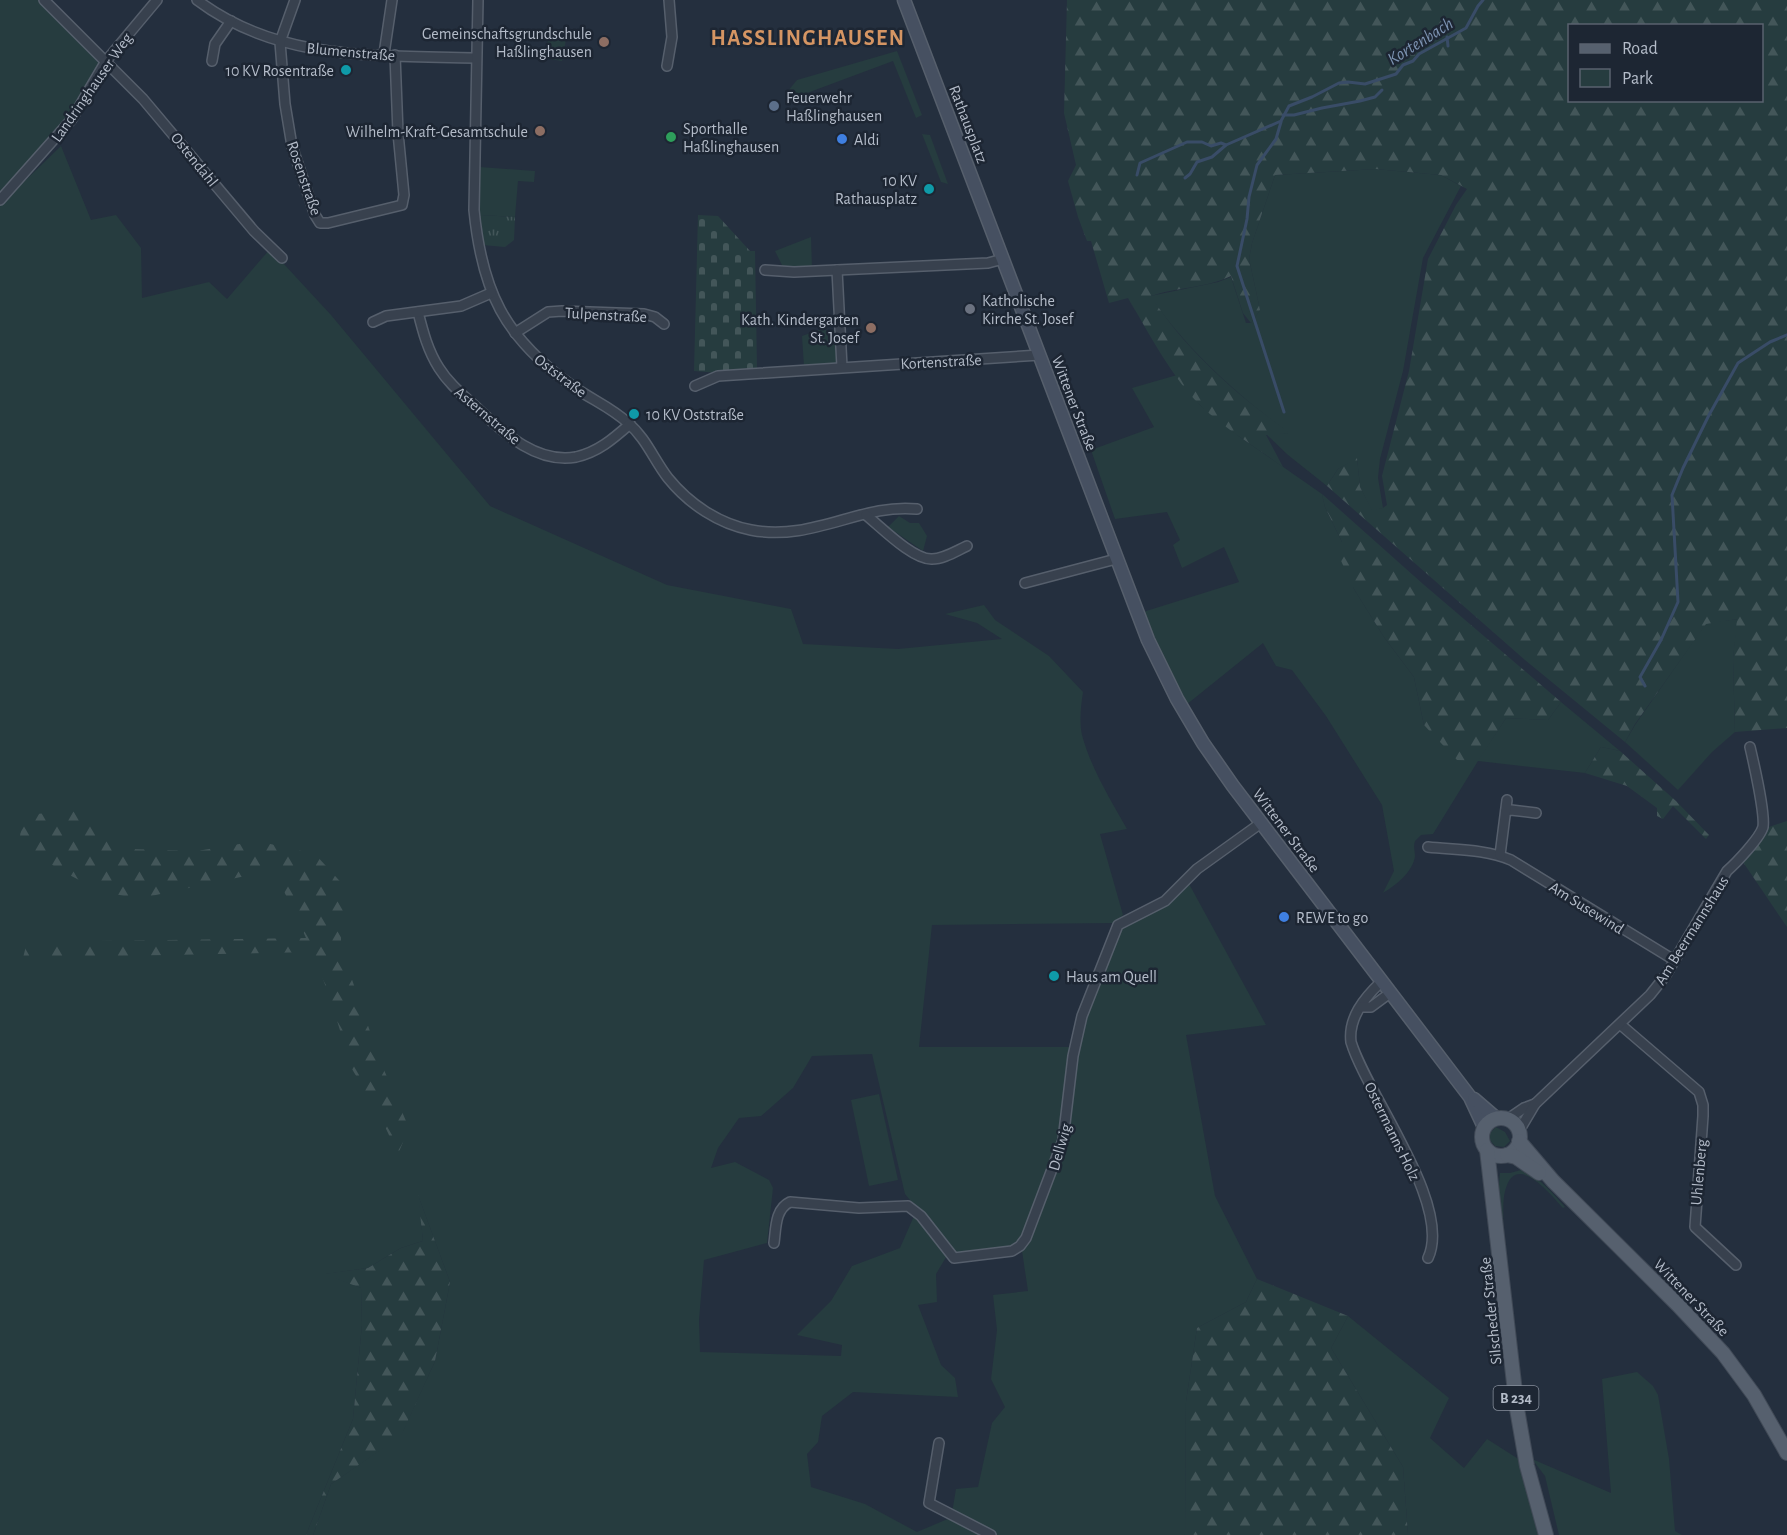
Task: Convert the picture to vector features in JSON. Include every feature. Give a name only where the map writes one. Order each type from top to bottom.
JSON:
[{"type":"main road","name":"Rathausplatz","points":[[904,0],[1003,259]]},
{"type":"main road","name":"Wittener Straße","points":[[1003,259],[1148,640],[1177,699],[1203,743],[1261,823],[1470,1097],[1484,1127]]},
{"type":"main road","name":"Wittener Straße","points":[[1470,1097],[1502,1119]]},
{"type":"main road","points":[[1502,1119],[1513,1122],[1519,1136],[1515,1150],[1505,1156],[1497,1156],[1487,1150],[1481,1139],[1484,1127],[1502,1119]]},
{"type":"main road","name":"Wittener Straße","points":[[1519,1136],[1552,1182]]},
{"type":"main road","name":"Silscheder Straße","points":[[1487,1150],[1517,1409],[1527,1466],[1546,1535]]},
{"type":"main road","name":"Wittener Straße","points":[[1505,1156],[1516,1157],[1552,1182],[1724,1353],[1754,1395],[1787,1453]]},
{"type":"main road","name":"Silscheder Straße","points":[[1492,1189],[1505,1156]]},
{"type":"street","name":"Ostendahl","points":[[44,0],[170,129],[254,231],[282,258]]},
{"type":"street","name":"Landringhauser Weg","points":[[0,200],[72,119],[106,61],[157,0]]},
{"type":"street","name":"Blumenstraße","points":[[197,0],[231,21],[280,42],[323,51],[476,58]]},
{"type":"street","points":[[280,42],[295,0]]},
{"type":"street","points":[[384,54],[392,0]]},
{"type":"street","name":"Oststraße","points":[[478,0],[474,210],[480,256],[491,293],[515,333],[546,367],[630,424],[645,442],[668,478],[690,500],[710,514],[739,527],[768,532],[796,532],[895,508],[917,509]]},
{"type":"street","points":[[667,66],[672,37],[669,0]]},
{"type":"street","points":[[212,61],[215,44],[231,21]]},
{"type":"street","name":"Rosenstraße","points":[[280,42],[285,104],[292,146],[320,223],[402,205],[404,195],[398,133],[395,55]]},
{"type":"street","points":[[765,270],[794,273],[988,263],[1003,259]]},
{"type":"street","points":[[837,270],[842,368]]},
{"type":"street","points":[[373,322],[386,316],[461,306],[491,293]]},
{"type":"street","name":"Tulpenstraße","points":[[515,333],[548,312],[562,311],[645,314],[655,317],[664,324]]},
{"type":"street","name":"Asternstraße","points":[[418,312],[430,352],[452,385],[522,445],[554,457],[575,457],[602,448],[630,424]]},
{"type":"street","name":"Kortenstraße","points":[[695,386],[718,376],[1040,355]]},
{"type":"street","points":[[866,515],[913,553],[925,559],[937,559],[967,546]]},
{"type":"street","points":[[1025,583],[1116,559]]},
{"type":"street","name":"Am Beermannshaus","points":[[1519,1136],[1535,1104],[1650,995],[1727,872],[1763,829],[1750,747]]},
{"type":"street","points":[[1500,855],[1507,800]]},
{"type":"street","points":[[1506,811],[1536,813]]},
{"type":"street","name":"Dellwig","points":[[774,1243],[777,1216],[780,1209],[790,1202],[859,1208],[908,1206],[921,1216],[954,1258],[1000,1253],[1020,1246],[1031,1229],[1060,1151],[1067,1119],[1073,1056],[1082,1016],[1118,925],[1165,901],[1194,872],[1261,823]]},
{"type":"street","name":"Am Susewind","points":[[1428,848],[1500,855],[1674,960]]},
{"type":"street","name":"Ostermanns Holz","points":[[1381,982],[1366,996],[1351,1027],[1351,1042],[1415,1171],[1424,1196],[1433,1241],[1428,1258]]},
{"type":"street","points":[[1361,1007],[1371,1007],[1390,993]]},
{"type":"street","name":"Uhlenberg","points":[[1621,1024],[1699,1092],[1702,1098],[1695,1227],[1736,1265]]},
{"type":"street","name":"Am Beermannshaus","points":[[1502,1119],[1535,1104]]},
{"type":"street","points":[[939,1443],[929,1503],[991,1535]]},
{"type":"green space","points":[[0,0],[38,0],[101,61],[59,128],[0,194]]},
{"type":"green space","points":[[1067,0],[1787,0],[1787,728],[1735,732],[1733,658],[1737,619],[1706,624],[1635,724],[1625,742],[1525,660],[1327,486],[1338,469],[1357,458],[1360,487],[1372,510],[1387,505],[1382,476],[1409,371],[1428,259],[1456,205],[1467,189],[1441,175],[1376,169],[1275,175],[1252,243],[1249,259],[1260,310],[1251,323],[1243,313],[1231,276],[1212,283],[1151,296],[1180,335],[1214,371],[1251,404],[1290,433],[1266,435],[1283,467],[1220,422],[1190,395],[1162,355],[1128,298],[1109,303],[1091,241],[1087,241],[1068,181],[1076,165],[1064,113]]},
{"type":"green space","points":[[550,30],[567,34],[562,61],[544,58]]},
{"type":"green space","points":[[897,51],[922,115],[916,118],[893,61],[791,99],[788,91],[797,80]]},
{"type":"green space","points":[[922,134],[930,135],[948,184],[941,182]]},
{"type":"green space","points":[[61,146],[91,220],[116,215],[141,248],[142,298],[209,282],[227,299],[270,249],[331,315],[490,506],[667,585],[791,609],[803,644],[898,649],[1002,639],[977,623],[945,614],[984,605],[995,620],[1049,656],[1083,692],[1082,735],[1090,759],[1127,829],[1100,834],[1123,915],[1114,923],[932,925],[919,1047],[1072,1047],[1063,1137],[1019,1246],[959,1254],[947,1244],[905,1194],[872,1054],[812,1056],[793,1088],[761,1116],[739,1118],[718,1148],[711,1168],[735,1162],[769,1180],[773,1188],[767,1243],[704,1260],[699,1320],[700,1352],[841,1356],[842,1345],[797,1335],[831,1301],[852,1266],[900,1248],[914,1216],[948,1254],[936,1274],[937,1302],[918,1305],[941,1365],[955,1378],[958,1397],[853,1392],[822,1416],[818,1442],[807,1454],[811,1487],[865,1504],[917,1532],[950,1518],[985,1535],[313,1535],[331,1484],[401,1435],[435,1361],[450,1282],[419,1198],[423,1241],[401,1248],[368,1268],[326,1274],[361,1288],[362,1325],[353,1419],[306,1535],[0,1535],[0,205]]},
{"type":"green space","points":[[480,167],[535,171],[534,182],[518,181],[515,217],[480,215]]},
{"type":"green space","points":[[1376,169],[1441,175],[1461,186],[1423,258],[1403,371],[1380,459],[1378,478],[1383,508],[1372,511],[1360,487],[1357,459],[1338,469],[1327,486],[1266,434],[1289,433],[1250,403],[1196,353],[1150,296],[1218,282],[1231,277],[1246,323],[1251,323],[1260,310],[1249,259],[1252,243],[1275,175]]},
{"type":"green space","points":[[480,215],[515,217],[514,240],[505,247],[483,245]]},
{"type":"green space","points":[[698,215],[718,216],[750,251],[755,251],[757,370],[720,373],[694,371]]},
{"type":"green space","points":[[811,237],[812,268],[784,269],[775,251]]},
{"type":"green space","points":[[819,330],[837,330],[838,363],[804,367],[802,336]]},
{"type":"green space","points":[[1177,375],[1200,405],[1240,437],[1322,494],[1325,507],[1342,542],[1354,589],[1384,637],[1414,677],[1424,725],[1478,760],[1506,718],[1548,720],[1561,702],[1620,751],[1601,747],[1585,773],[1478,761],[1433,834],[1421,835],[1415,841],[1415,856],[1411,868],[1383,893],[1394,871],[1382,805],[1326,716],[1292,670],[1276,666],[1263,643],[1186,705],[1143,612],[1239,582],[1224,547],[1182,568],[1173,545],[1180,540],[1167,512],[1115,519],[1091,450],[1154,427],[1132,388]]},
{"type":"green space","points":[[1322,494],[1561,702],[1548,720],[1506,718],[1478,761],[1457,760],[1424,725],[1414,677],[1384,637],[1354,589],[1337,552],[1342,542],[1325,507]]},
{"type":"green space","points":[[899,516],[910,523],[919,523],[927,536],[923,551],[888,527]]},
{"type":"green space","points":[[1738,619],[1733,658],[1735,732],[1712,752],[1678,790],[1625,742],[1706,623]]},
{"type":"green space","points":[[1601,747],[1620,751],[1676,801],[1709,835],[1706,839],[1673,806],[1663,819],[1657,816],[1657,808],[1627,786],[1585,773]]},
{"type":"green space","points":[[73,811],[129,849],[197,851],[257,841],[315,854],[347,889],[341,924],[341,948],[381,1063],[409,1128],[398,1154],[379,1114],[352,1069],[313,952],[23,958],[27,942],[306,938],[273,870],[137,899],[98,890],[60,870],[19,843],[23,815]]},
{"type":"green space","points":[[1787,821],[1787,927],[1743,862],[1766,828]]},
{"type":"green space","points":[[1188,882],[1266,1025],[1186,1035],[1215,1196],[1257,1279],[1246,1302],[1197,1328],[1186,1402],[1185,1535],[996,1535],[952,1513],[956,1489],[978,1487],[992,1423],[1005,1407],[991,1379],[997,1330],[993,1295],[1028,1291],[1022,1251],[1031,1237],[1067,1134],[1075,1061],[1086,1011],[1108,956],[1122,928],[1169,900]]},
{"type":"green space","points":[[879,1094],[898,1180],[869,1186],[851,1100]]},
{"type":"green space","points":[[1496,1127],[1505,1132],[1510,1141],[1504,1147],[1495,1146],[1490,1140],[1490,1133]]},
{"type":"green space","points":[[1521,1170],[1540,1181],[1565,1207],[1563,1208],[1534,1180],[1526,1175],[1518,1174],[1511,1178],[1506,1188],[1503,1226],[1498,1194],[1500,1173]]},
{"type":"green space","points":[[418,1195],[450,1282],[435,1361],[401,1436],[331,1484],[313,1535],[306,1535],[353,1419],[362,1325],[361,1288],[324,1274],[368,1268],[401,1248],[423,1241]]},
{"type":"green space","points":[[1257,1279],[1348,1316],[1331,1348],[1403,1467],[1408,1535],[1185,1535],[1186,1402],[1197,1328],[1246,1302]]},
{"type":"green space","points":[[1348,1316],[1449,1398],[1430,1438],[1464,1468],[1487,1439],[1520,1460],[1538,1535],[1408,1535],[1403,1467],[1331,1348]]},
{"type":"green space","points":[[1637,1372],[1653,1386],[1658,1395],[1669,1459],[1675,1531],[1682,1535],[1559,1535],[1545,1476],[1532,1459],[1611,1493],[1602,1379]]},
{"type":"waterway","name":"Kortenbach","points":[[1137,175],[1140,163],[1187,142],[1202,142],[1211,146],[1221,143],[1226,145],[1281,121],[1289,106],[1339,83],[1365,84],[1396,74],[1403,65],[1413,61],[1419,54],[1466,28],[1483,0]]},
{"type":"waterway","name":"Kortenbach","points":[[1447,37],[1448,46]]},
{"type":"waterway","points":[[1283,115],[1294,115],[1360,101],[1375,97],[1382,90]]},
{"type":"waterway","points":[[1281,122],[1276,139],[1257,165],[1237,266],[1284,412]]},
{"type":"waterway","points":[[1185,178],[1197,162],[1212,157],[1226,145]]},
{"type":"waterway","points":[[1645,686],[1640,677],[1661,640],[1678,602],[1672,495],[1709,415],[1738,363],[1770,342],[1787,335]]},
{"type":"place","name":"Gemeinschaftsgrundschule Haßlinghausen","points":[[604,42]]},
{"type":"place","name":"10 KV Rosentraße","points":[[346,70]]},
{"type":"place","name":"Feuerwehr Haßlinghausen","points":[[774,106]]},
{"type":"place","name":"Wilhelm-Kraft-Gesamtschule","points":[[540,131]]},
{"type":"place","name":"Sporthalle Haßlinghausen","points":[[671,137]]},
{"type":"place","name":"Aldi","points":[[842,139]]},
{"type":"place","name":"10 KV Rathausplatz","points":[[929,189]]},
{"type":"place","name":"Katholische Kirche St. Josef","points":[[970,309]]},
{"type":"place","name":"Kath. Kindergarten St. Josef","points":[[871,328]]},
{"type":"place","name":"10 KV Oststraße","points":[[634,414]]},
{"type":"place","name":"REWE to go","points":[[1284,917]]},
{"type":"place","name":"Haus am Quell","points":[[1054,976]]},
{"type":"district","name":"HASSLINGHAUSEN","points":[[808,37]]}]
